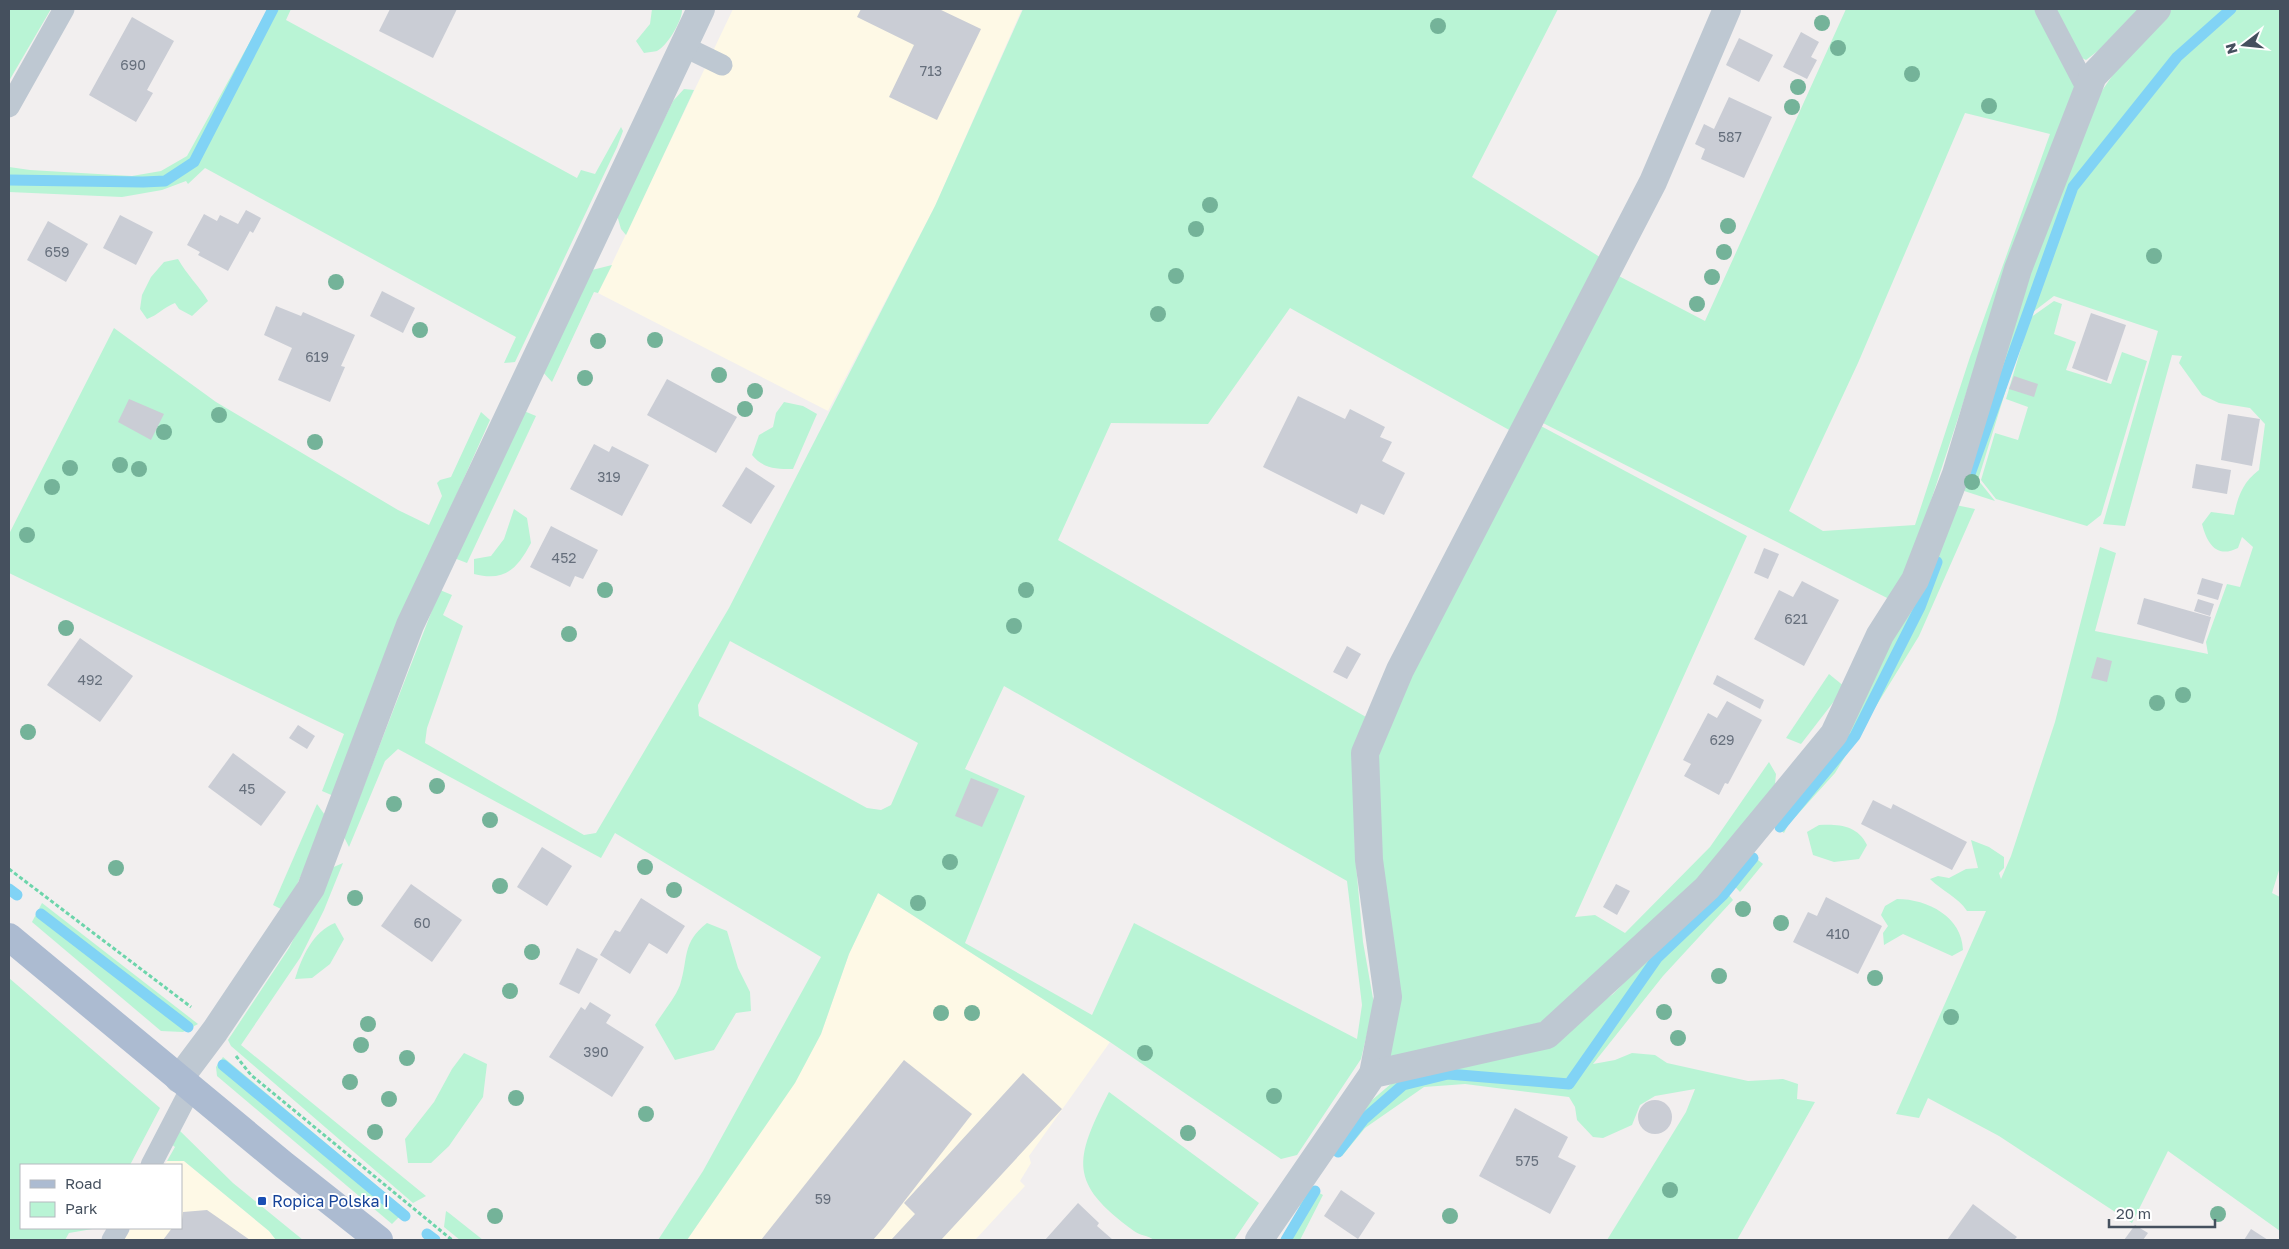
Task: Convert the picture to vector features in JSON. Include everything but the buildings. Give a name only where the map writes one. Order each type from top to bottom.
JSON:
[{"type":"main road","points":[[9,938],[379,1240]]},
{"type":"street","points":[[185,1083],[214,1031],[311,888],[410,625],[701,9]]},
{"type":"street","points":[[1258,1240],[1373,1074],[1388,997],[1369,860],[1365,754],[1400,670],[1652,182],[1701,78],[1727,9]]},
{"type":"street","points":[[1373,1074],[1548,1035],[1707,888],[1834,734],[1880,635],[1915,580],[1956,474],[2018,269],[2087,89],[2093,76],[2157,9]]},
{"type":"lane","points":[[9,106],[64,9]]},
{"type":"lane","points":[[2045,9],[2087,89]]},
{"type":"lane","points":[[683,46],[722,64]]},
{"type":"lane","points":[[151,1164],[185,1083]]},
{"type":"shaded area","points":[[733,9],[1022,9],[935,206],[828,411],[598,293]]},
{"type":"shaded area","points":[[878,893],[1110,1042],[1029,1156],[1031,1163],[1020,1181],[1025,1186],[975,1240],[687,1240],[795,1082],[821,1034],[849,954]]},
{"type":"shaded area","points":[[167,1161],[184,1161],[269,1231],[276,1240],[124,1240],[130,1229],[182,1229],[182,1164],[165,1164]]},
{"type":"green space","points":[[9,9],[51,9],[9,81]]},
{"type":"green space","points":[[268,9],[291,9],[286,20],[577,178],[581,170],[595,174],[621,127],[623,131],[617,147],[515,362],[504,363],[516,337],[205,168],[188,184],[186,181],[162,190],[122,197],[9,192],[9,167],[132,176],[161,171],[187,156]]},
{"type":"green space","points":[[652,9],[682,9],[682,14],[677,26],[665,44],[657,51],[644,53],[636,41],[650,24]]},
{"type":"green space","points":[[1023,9],[1558,9],[1472,177],[1603,259],[1511,431],[1290,308],[1208,424],[1111,423],[1058,540],[1366,717],[1353,749],[1355,854],[1363,942],[1374,1004],[1361,1059],[1297,1155],[1281,1159],[1110,1042],[878,893],[849,954],[821,1034],[795,1083],[687,1240],[658,1240],[703,1171],[821,957],[615,833],[601,858],[398,749],[385,761],[349,847],[344,837],[440,590],[452,595],[443,615],[463,626],[427,728],[425,743],[584,835],[596,833],[729,608],[935,206]],"holes":[[[730,641],[918,743],[891,805],[881,810],[867,808],[699,716],[698,705]],[[1004,686],[1347,881],[1362,1005],[1357,1039],[1134,923],[1092,1015],[965,943],[1025,796],[965,769]]]},
{"type":"green space","points":[[1846,9],[2040,9],[2076,86],[1983,342],[1923,525],[1893,601],[1539,421],[1613,273],[1705,321]],"holes":[[[1965,113],[2050,134],[1970,357],[1915,525],[1823,531],[1789,511],[1858,363]]]},
{"type":"green space","points":[[2054,9],[2140,9],[2103,47],[2086,60],[2072,53]]},
{"type":"green space","points":[[2170,9],[2280,9],[2280,867],[2272,893],[2280,897],[2280,1231],[2168,1151],[2132,1223],[1999,1136],[1928,1098],[1919,1118],[1896,1114],[1986,911],[1967,911],[1959,902],[1930,879],[1938,876],[1949,878],[1966,869],[1978,868],[1971,840],[1989,847],[2004,857],[2004,868],[1999,873],[2001,879],[2011,856],[2055,722],[2100,547],[2116,553],[2095,631],[2208,654],[2206,642],[2227,584],[2240,587],[2253,547],[2242,537],[2238,548],[2224,552],[2218,550],[2210,543],[2202,524],[2211,512],[2234,515],[2242,490],[2249,479],[2259,470],[2265,424],[2250,408],[2219,403],[2202,395],[2179,363],[2182,356],[2172,355],[2125,526],[2103,524],[2158,331],[2054,296],[2029,315],[1978,480],[1995,501],[1955,488],[2022,269],[2099,95],[2119,66]]},
{"type":"green space","points":[[684,89],[694,90],[626,235],[621,229],[617,215],[673,101]]},
{"type":"green space","points":[[178,259],[208,301],[192,316],[179,309],[175,303],[147,319],[140,309],[142,295],[151,277],[164,262]]},
{"type":"green space","points":[[612,265],[598,293],[594,292],[552,382],[541,370],[588,271]]},
{"type":"green space","points":[[2054,301],[2062,304],[2054,334],[2076,342],[2066,370],[2111,384],[2122,352],[2147,361],[2101,515],[2087,526],[1996,499],[1981,480],[1995,433],[2018,440],[2028,407],[2006,399],[2030,318]]},
{"type":"green space","points":[[114,328],[216,402],[398,510],[429,525],[442,496],[437,483],[440,480],[451,477],[481,412],[490,420],[405,610],[336,797],[322,791],[344,734],[9,573],[9,534]]},
{"type":"green space","points":[[784,402],[803,406],[817,414],[793,469],[766,466],[752,455],[759,435],[773,427],[776,413]]},
{"type":"green space","points":[[524,411],[536,416],[467,563],[454,558]]},
{"type":"green space","points":[[1539,425],[1747,536],[1575,917],[1595,915],[1625,933],[1710,847],[1769,762],[1776,774],[1775,784],[1718,860],[1566,1010],[1519,1033],[1380,1069],[1375,770],[1384,728]]},
{"type":"green space","points":[[1951,504],[1975,509],[1919,636],[1835,773],[1788,825],[1784,833],[1769,821]]},
{"type":"green space","points":[[514,509],[527,518],[531,543],[526,552],[515,566],[502,575],[485,576],[474,574],[474,559],[491,556],[504,539]]},
{"type":"green space","points":[[1829,674],[1845,687],[1801,744],[1786,738]]},
{"type":"green space","points":[[317,804],[327,818],[285,911],[273,905]]},
{"type":"green space","points":[[1819,825],[1847,827],[1858,833],[1867,845],[1859,859],[1834,862],[1813,855],[1807,832]]},
{"type":"green space","points":[[1747,851],[1763,864],[1740,892],[1726,877]]},
{"type":"green space","points":[[343,863],[324,910],[300,958],[241,1045],[426,1196],[413,1203],[231,1046],[228,1040],[289,948],[329,869]]},
{"type":"green space","points":[[1720,884],[1733,900],[1663,976],[1593,1064],[1615,1060],[1632,1053],[1655,1055],[1667,1063],[1748,1081],[1783,1079],[1798,1084],[1797,1099],[1815,1102],[1737,1240],[1607,1240],[1686,1112],[1695,1089],[1655,1096],[1640,1105],[1632,1125],[1603,1138],[1593,1137],[1577,1120],[1575,1107],[1569,1097],[1465,1084],[1424,1087],[1365,1128],[1342,1156],[1332,1148],[1365,1106],[1392,1083],[1543,1043],[1613,994]]},
{"type":"green space","points":[[1897,899],[1920,902],[1941,912],[1957,928],[1963,950],[1952,956],[1903,934],[1884,945],[1883,933],[1888,926],[1881,915],[1885,906]]},
{"type":"green space","points":[[42,903],[198,1024],[183,1032],[161,1031],[32,922]]},
{"type":"green space","points":[[335,923],[344,939],[330,964],[312,978],[295,979],[309,946],[320,932]]},
{"type":"green space","points":[[707,923],[727,931],[738,968],[750,992],[751,1011],[736,1013],[714,1050],[675,1060],[655,1025],[678,990],[689,944]]},
{"type":"green space","points":[[9,978],[160,1108],[131,1164],[20,1164],[20,1229],[92,1229],[69,1233],[65,1240],[9,1240]]},
{"type":"green space","points":[[464,1053],[487,1064],[483,1097],[449,1146],[431,1163],[408,1163],[405,1139],[434,1102],[452,1069]]},
{"type":"green space","points":[[223,1057],[406,1210],[392,1224],[217,1076],[216,1067]]},
{"type":"green space","points":[[1109,1092],[1259,1203],[1234,1240],[1154,1240],[1134,1231],[1097,1199],[1088,1184],[1084,1169],[1084,1153],[1097,1116]]},
{"type":"green space","points":[[178,1129],[233,1183],[303,1240],[276,1240],[269,1231],[184,1161],[167,1161],[175,1147],[170,1143]]},
{"type":"green space","points":[[1307,1186],[1323,1195],[1300,1240],[1280,1240],[1300,1207],[1298,1201]]},
{"type":"green space","points":[[446,1211],[483,1240],[460,1240],[444,1227]]},
{"type":"waterway","points":[[9,180],[165,181],[194,162],[273,9]]},
{"type":"waterway","points":[[1970,474],[2073,187],[2177,57],[2231,9]]},
{"type":"waterway","points":[[1780,827],[1855,736],[1920,607],[1937,562]]},
{"type":"waterway","points":[[1338,1152],[1364,1119],[1403,1085],[1448,1074],[1569,1084],[1657,958],[1723,895],[1753,858]]},
{"type":"waterway","points":[[9,889],[17,895]]},
{"type":"waterway","points":[[41,914],[188,1027]]},
{"type":"waterway","points":[[223,1065],[405,1216]]},
{"type":"waterway","points":[[1286,1240],[1315,1191]]},
{"type":"waterway","points":[[427,1234],[435,1240]]},
{"type":"place","name":"Ropica Polska I","points":[[262,1201]]}]
